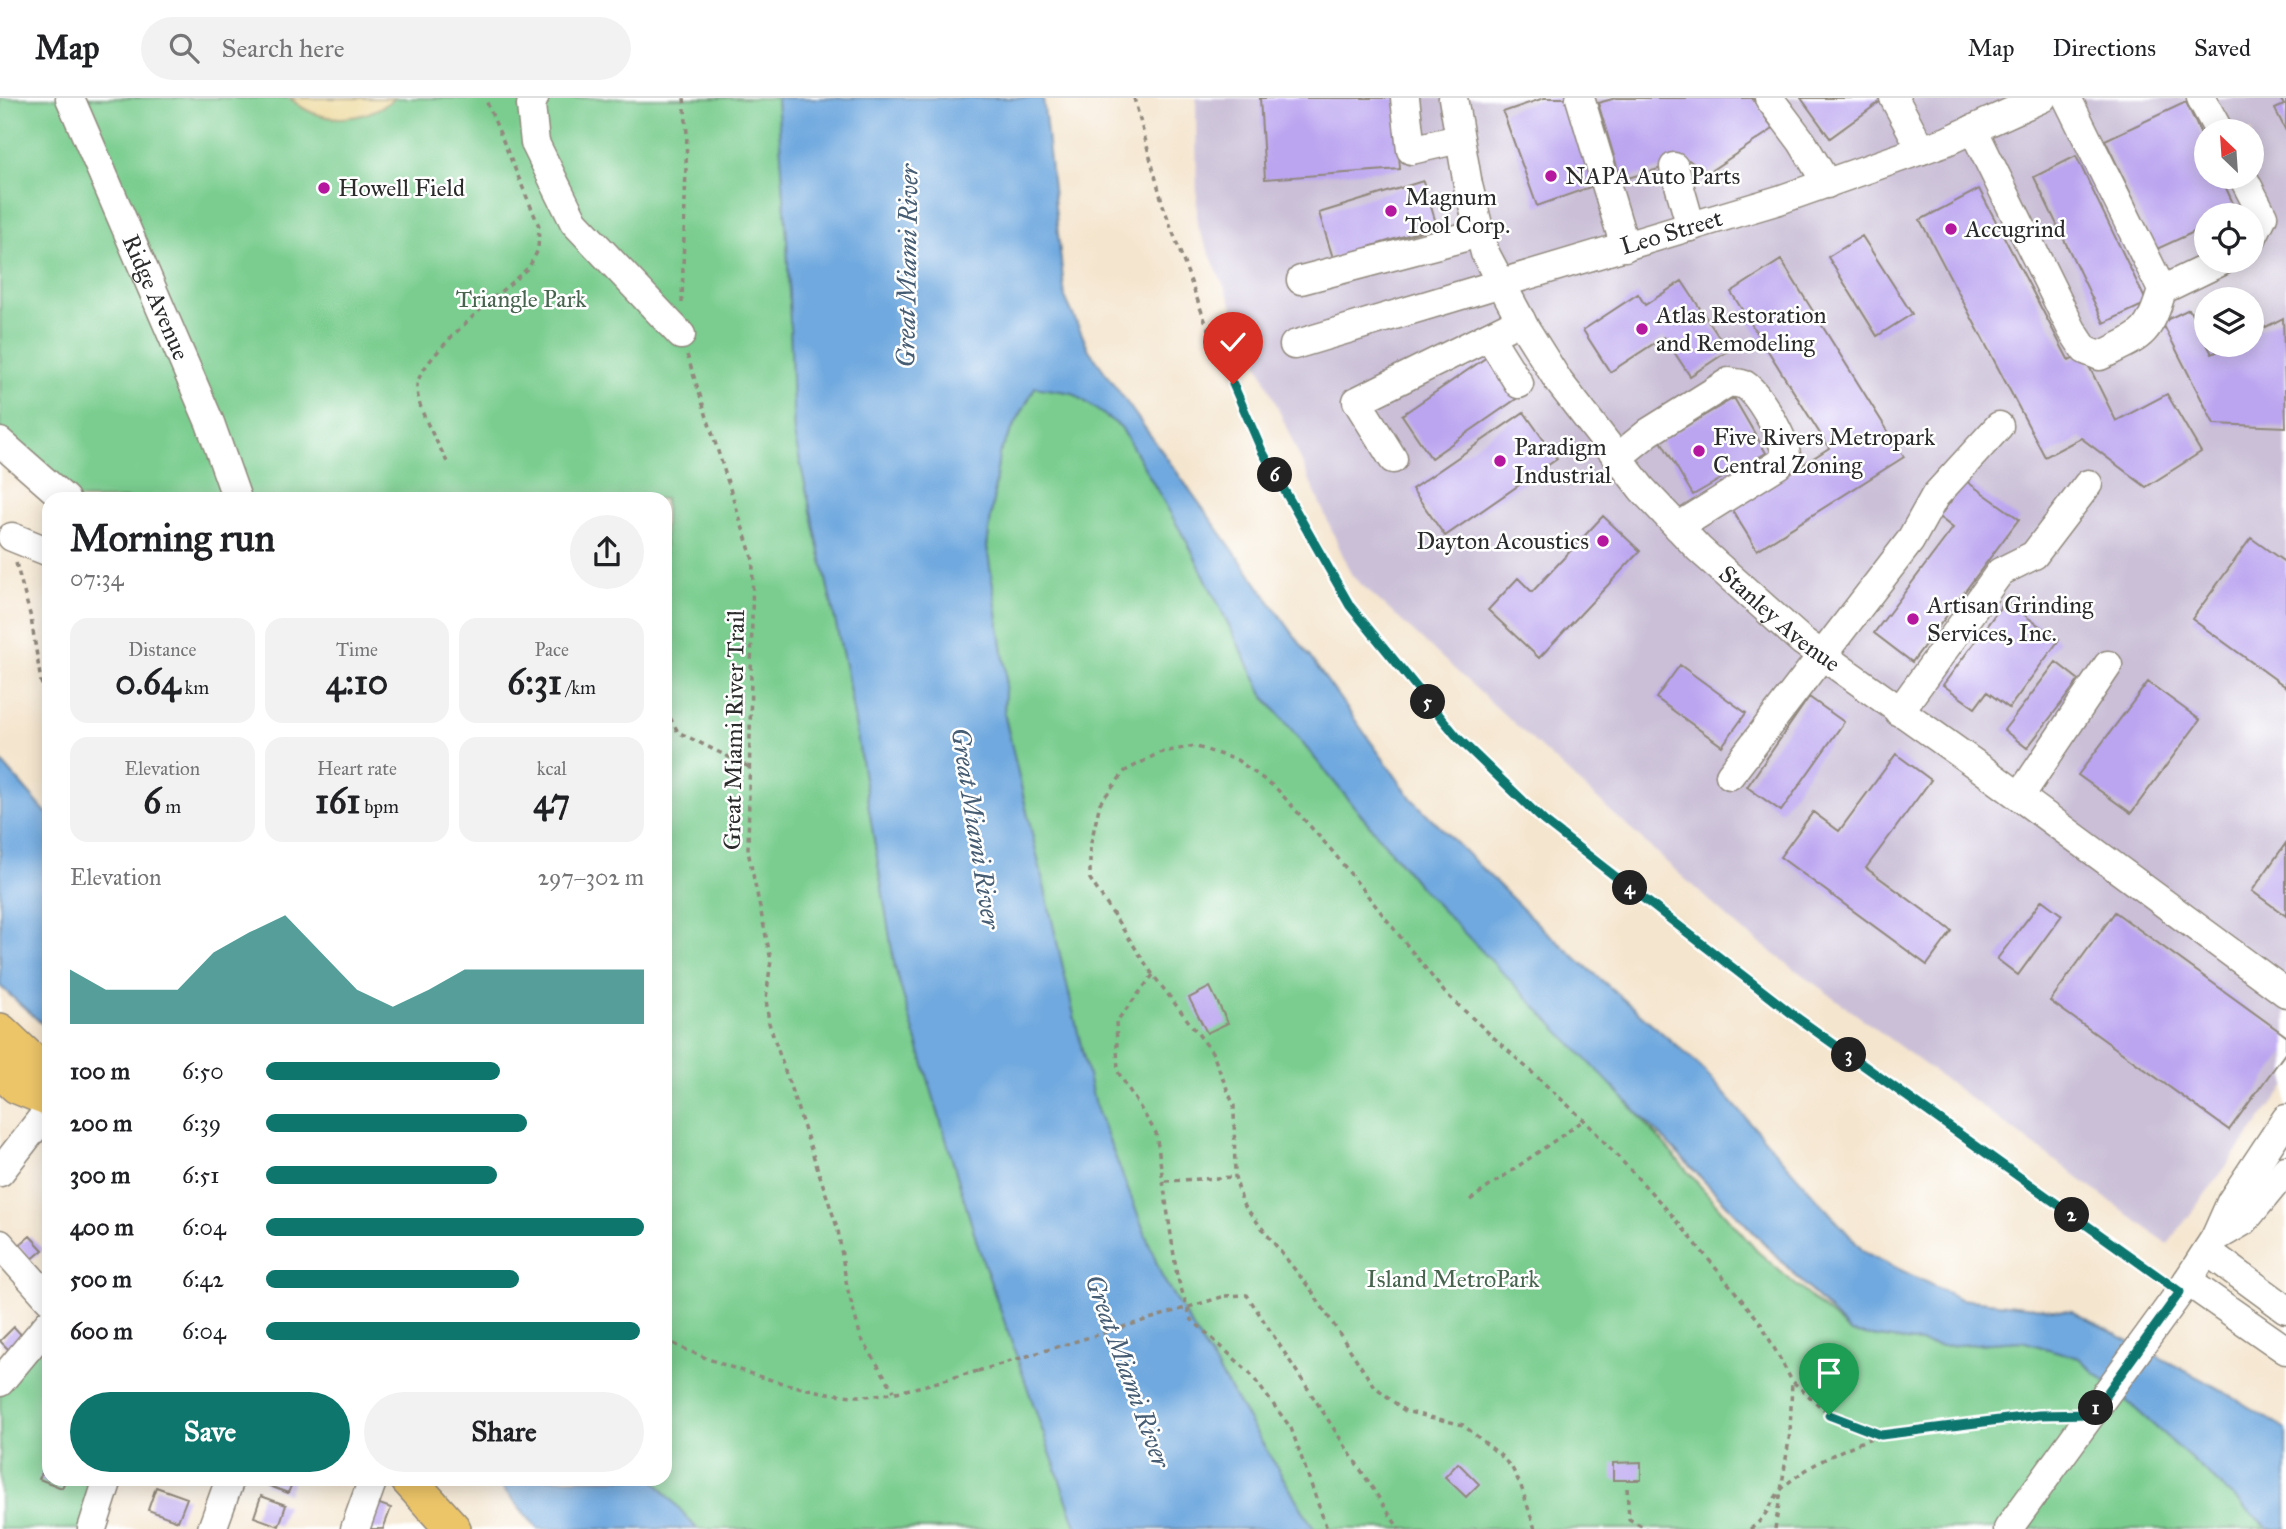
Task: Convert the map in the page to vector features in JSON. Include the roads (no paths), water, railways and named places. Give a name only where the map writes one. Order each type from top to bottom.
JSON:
[{"type":"main road","points":[[0,1031],[35,1064],[42,1078]]},
{"type":"main road","points":[[0,1070],[17,1086],[42,1096]]},
{"type":"main road","points":[[414,1486],[453,1529]]},
{"type":"street","name":"Ridge Avenue","points":[[70,98],[210,423],[235,492]]},
{"type":"street","points":[[534,98],[531,105],[535,143],[574,222],[681,335]]},
{"type":"street","points":[[1405,98],[1411,150],[1459,139]]},
{"type":"street","name":"Stanley Avenue","points":[[1453,98],[1459,139],[1485,253],[1521,320],[1559,382],[1617,458],[1678,527],[1745,593],[1822,656],[2020,796],[2286,993]]},
{"type":"street","points":[[1580,98],[1625,247]]},
{"type":"street","points":[[1769,98],[1802,142],[1827,184]]},
{"type":"street","points":[[1894,98],[1922,150]]},
{"type":"street","points":[[1973,129],[2085,351],[2099,356],[2141,336],[2154,318],[2162,290],[2067,98]]},
{"type":"street","points":[[2201,98],[2212,119]]},
{"type":"street","name":"Leo Street","points":[[1294,345],[1502,285],[1827,184],[1973,129],[2030,100]]},
{"type":"street","points":[[1674,167],[1691,227]]},
{"type":"street","points":[[1301,280],[1480,233]]},
{"type":"street","points":[[2162,290],[2197,273]]},
{"type":"street","points":[[1394,459],[1357,401],[1521,320]]},
{"type":"street","points":[[1489,336],[1519,384]]},
{"type":"street","points":[[1617,458],[1649,432],[1729,382],[1743,384],[1752,392],[1785,443],[1786,455],[1779,464],[1678,527]]},
{"type":"street","points":[[1730,775],[1910,541],[1936,496],[1999,426]]},
{"type":"street","points":[[0,442],[57,492]]},
{"type":"street","points":[[1899,712],[2000,572],[2034,555],[2088,484]]},
{"type":"street","points":[[12,537],[42,549]]},
{"type":"street","points":[[2020,796],[2108,665]]},
{"type":"street","points":[[0,1172],[42,1118]]},
{"type":"street","points":[[2008,1529],[2180,1292],[2211,1245],[2231,1202],[2286,1119]]},
{"type":"street","points":[[2211,1245],[2244,1221],[2286,1170]]},
{"type":"street","points":[[0,1244],[42,1291]]},
{"type":"street","points":[[2211,1245],[2286,1309]]},
{"type":"street","points":[[2180,1292],[2286,1350]]},
{"type":"street","points":[[0,1382],[42,1331]]},
{"type":"street","points":[[101,1526],[107,1486]]},
{"type":"street","points":[[212,1529],[227,1486]]},
{"type":"street","points":[[355,1529],[370,1486]]},
{"type":"water","name":"Great Miami River","points":[[777,98],[1043,98],[1065,297],[1089,350],[1412,799],[1542,928],[1700,1066],[1864,1252],[1960,1299],[2072,1311],[2218,1388],[2286,1430],[2286,1529],[2269,1529],[2079,1358],[2022,1341],[1942,1346],[1851,1333],[1420,887],[1264,696],[1191,549],[1121,427],[1073,393],[1035,387],[999,454],[987,547],[1006,672],[1004,713],[1094,1102],[1162,1277],[1314,1529],[1077,1529],[979,1249],[895,968],[847,674],[794,434],[787,238]]},
{"type":"water","points":[[0,760],[42,808],[42,1024],[0,986]]},
{"type":"water","points":[[501,1486],[659,1486],[697,1529],[538,1529]]},
{"type":"place","name":"NAPA Auto Parts","points":[[1551,176]]},
{"type":"place","name":"Howell Field","points":[[324,188]]},
{"type":"place","name":"Magnum Tool Corp.","points":[[1391,211]]},
{"type":"place","name":"Accugrind","points":[[1951,229]]},
{"type":"place","name":"Atlas Restoration and Remodeling","points":[[1642,329]]},
{"type":"place","name":"Five Rivers Metropark Central Zoning","points":[[1699,451]]},
{"type":"place","name":"Paradigm Industrial","points":[[1500,461]]},
{"type":"place","name":"Dayton Acoustics","points":[[1603,541]]},
{"type":"place","name":"Artisan Grinding Services, Inc.","points":[[1913,619]]},
{"type":"park label","name":"Triangle Park","points":[[521,299]]},
{"type":"park label","name":"Island MetroPark","points":[[1453,1279]]}]
